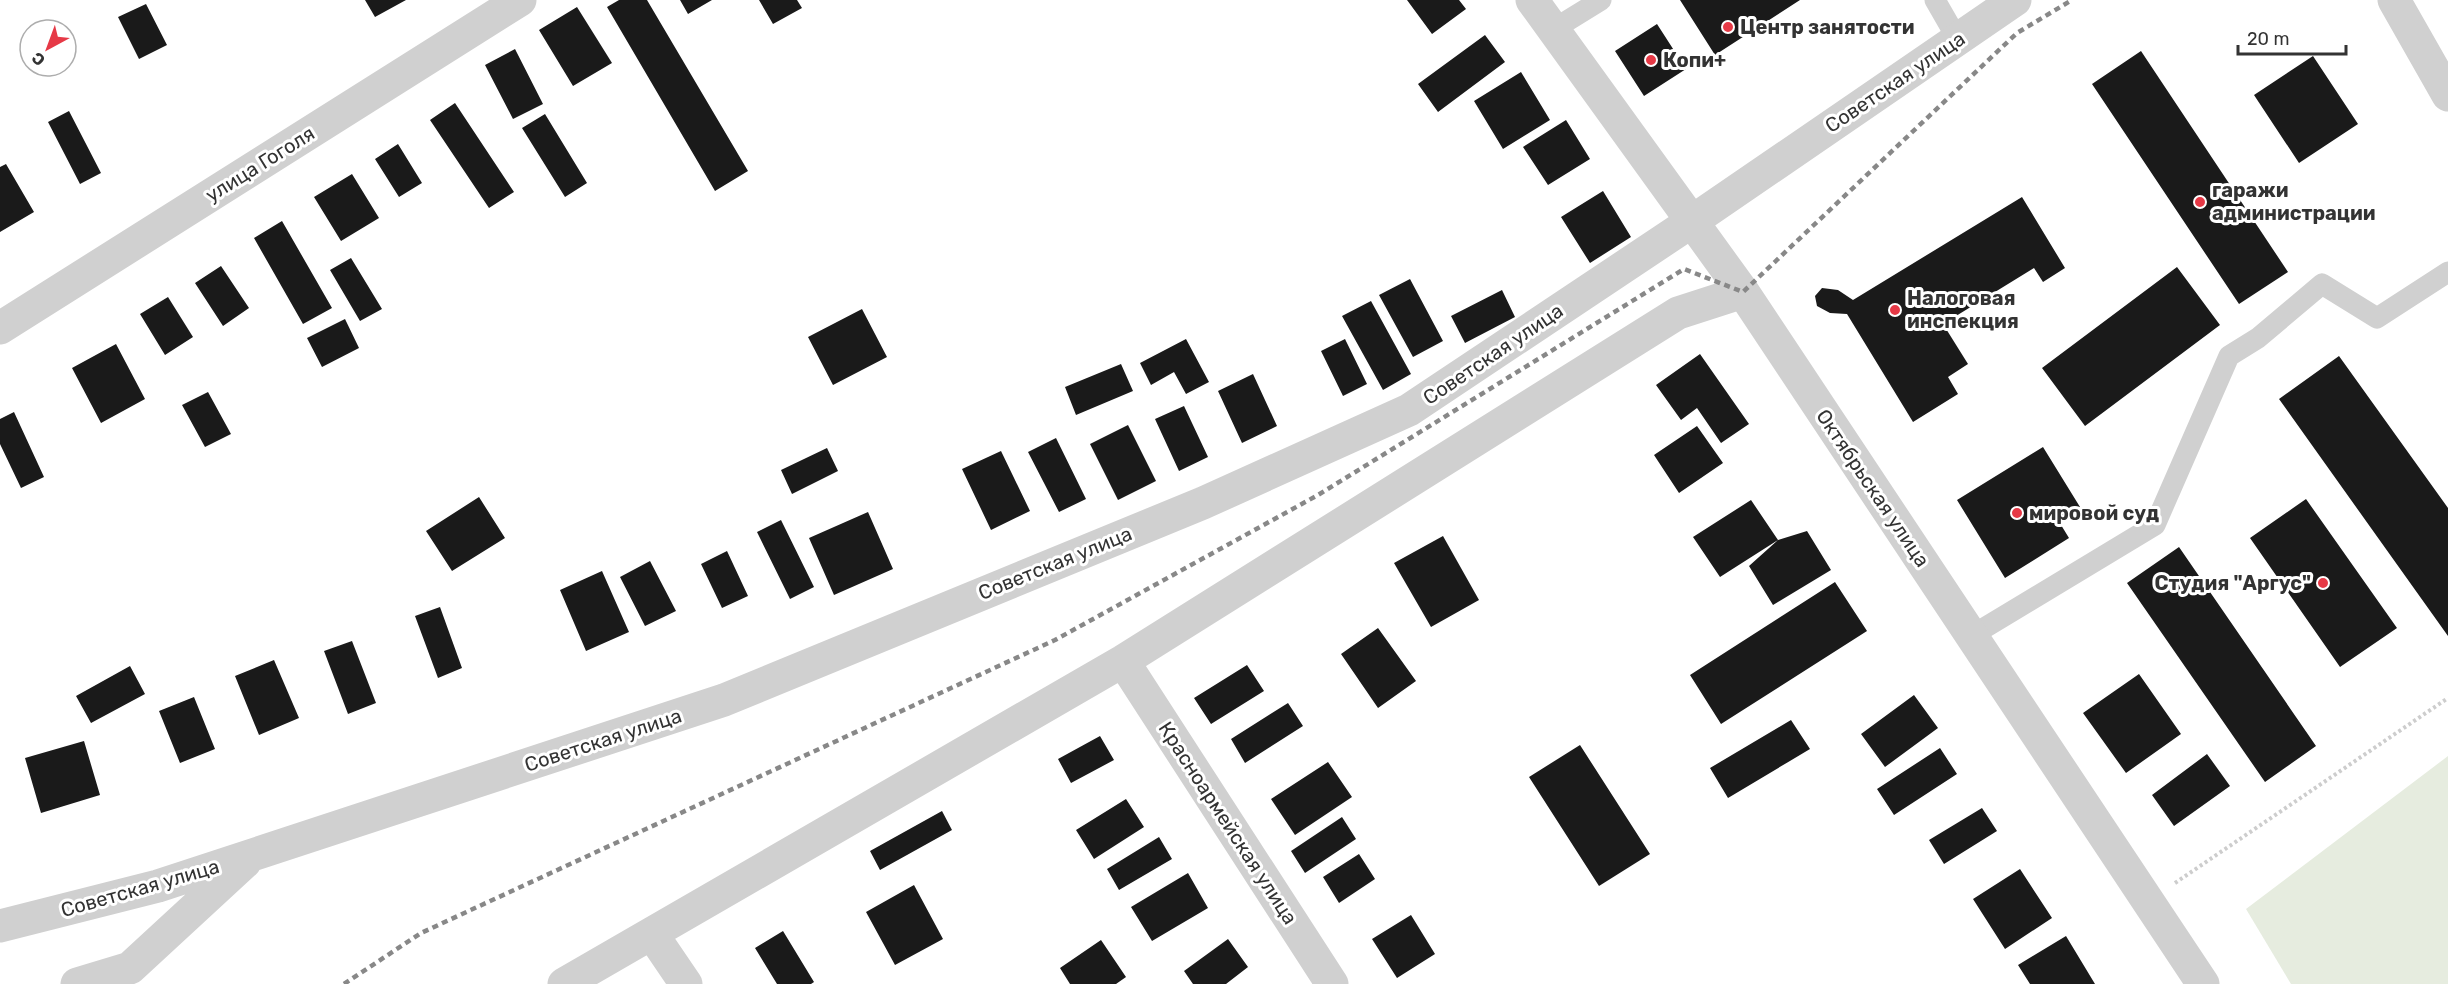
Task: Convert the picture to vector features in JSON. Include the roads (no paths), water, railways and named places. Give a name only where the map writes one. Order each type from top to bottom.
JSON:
[{"type":"street","name":"улица Гоголя","points":[[0,328],[520,0]]},
{"type":"street","name":"Октябрьская улица","points":[[1532,0],[1743,292],[2203,984]]},
{"type":"street","name":"Советская улица","points":[[0,926],[158,886],[724,700],[1214,498],[1409,410],[1691,222],[2015,0]]},
{"type":"street","points":[[2394,0],[2448,95]]},
{"type":"street","points":[[564,984],[1124,661],[1678,314],[1743,292]]},
{"type":"street","name":"Красноармейская улица","points":[[1124,661],[1332,984]]},
{"type":"street","points":[[77,984],[130,968],[253,855]]},
{"type":"street","points":[[652,934],[686,984]]},
{"type":"lane","points":[[1554,29],[1601,0]]},
{"type":"lane","points":[[1935,0],[1958,39]]},
{"type":"lane","points":[[1971,636],[2155,525],[2229,356],[2258,338],[2322,284],[2377,318],[2448,272]]},
{"type":"railway","points":[[344,984],[421,933],[1055,640],[1318,495],[1684,269],[1743,292],[2017,33],[2072,0]]},
{"type":"place","name":"Центр занятости","points":[[1728,27]]},
{"type":"place","name":"Копи+","points":[[1651,60]]},
{"type":"place","name":"гаражи администрации","points":[[2200,202]]},
{"type":"place","name":"Налоговая инспекция","points":[[1895,310]]},
{"type":"place","name":"мировой суд","points":[[2017,513]]},
{"type":"place","name":"Студия \"Аргус\"","points":[[2323,583]]}]
